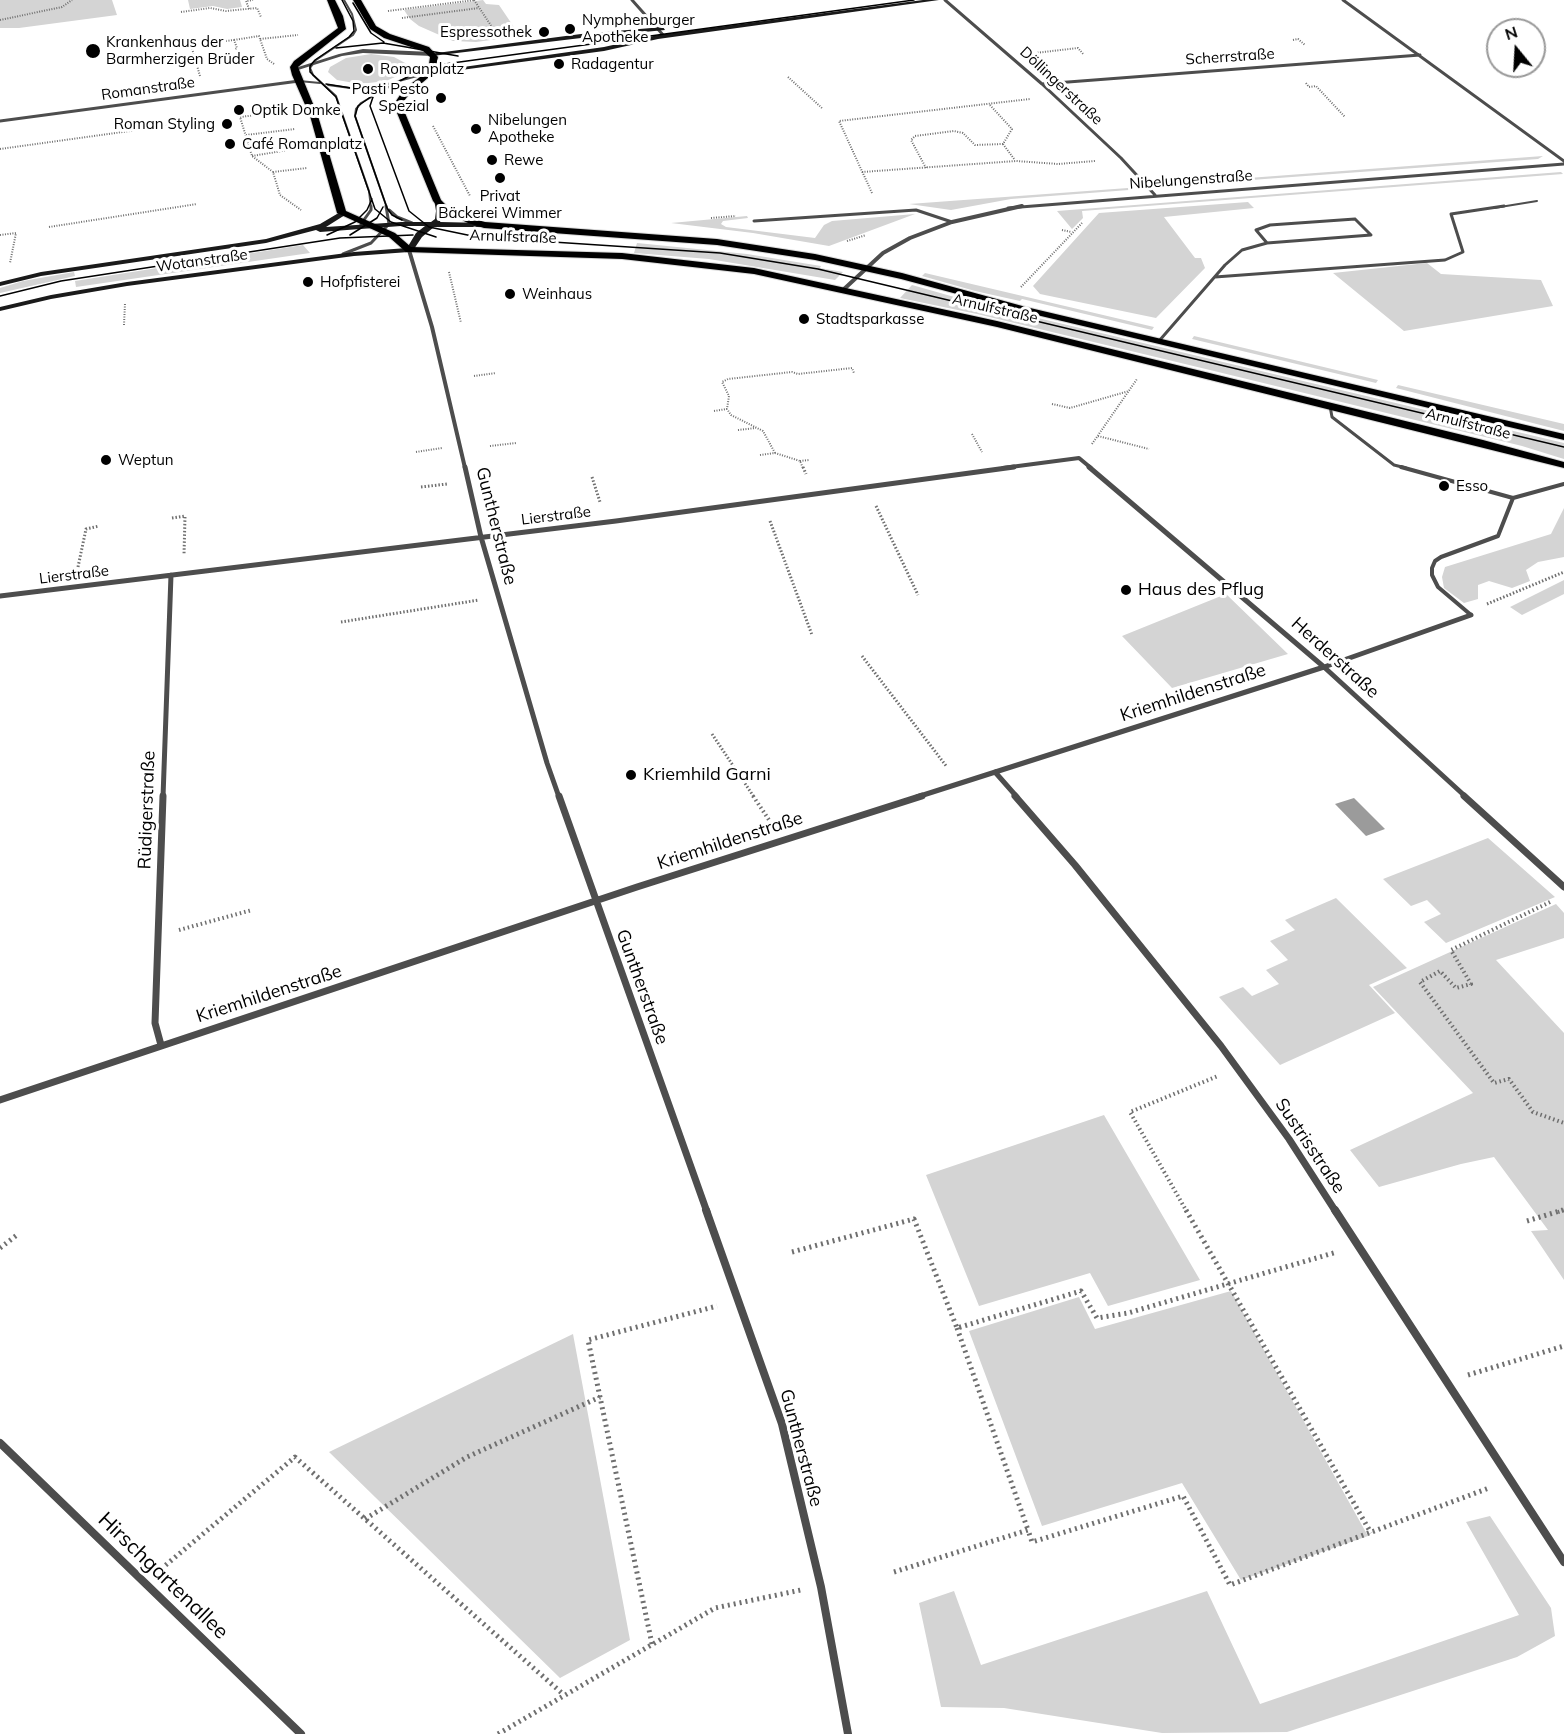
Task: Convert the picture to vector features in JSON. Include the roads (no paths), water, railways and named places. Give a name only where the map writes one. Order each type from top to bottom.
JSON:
[{"type":"main road","points":[[331,0],[342,24],[339,32],[303,58],[295,65],[295,69],[315,116],[342,213],[362,225],[386,228],[409,250],[419,235],[435,224],[439,216],[437,201],[399,105],[407,91],[431,72],[604,49],[664,36],[936,0]]},
{"type":"main road","points":[[357,0],[374,27],[380,32],[432,54],[435,61],[431,72]]},
{"type":"main road","points":[[432,54],[575,37],[658,30],[879,0]]},
{"type":"main road","name":"Arnulfstraße","points":[[437,201],[445,209],[484,225]]},
{"type":"main road","name":"Wotanstraße","points":[[0,284],[41,274],[266,241],[322,226],[342,213]]},
{"type":"main road","name":"Arnulfstraße","points":[[386,228],[415,223],[484,225],[717,242],[815,256],[1159,341],[1564,437]]},
{"type":"main road","name":"Wotanstraße","points":[[307,231],[362,225]]},
{"type":"main road","name":"Arnulfstraße","points":[[409,250],[565,254],[666,260],[754,270],[1330,405],[1564,465]]},
{"type":"main road","name":"Wotanstraße","points":[[0,309],[51,297],[127,284],[331,257],[409,250]]},
{"type":"street","points":[[632,0],[664,36]]},
{"type":"street","name":"Döllingerstraße","points":[[945,0],[1055,96],[1121,158],[1155,195]]},
{"type":"street","points":[[1343,0],[1564,163]]},
{"type":"street","points":[[295,69],[363,51],[432,54]]},
{"type":"street","name":"Scherrstraße","points":[[1042,84],[1420,55]]},
{"type":"street","name":"Romanstraße","points":[[0,121],[299,81]]},
{"type":"street","name":"Nibelungenstraße","points":[[843,290],[890,249],[910,238],[952,222],[1010,207],[1564,163]]},
{"type":"street","name":"Guntherstraße","points":[[409,250],[427,306],[482,537],[547,763],[782,1424],[821,1587],[848,1734]]},
{"type":"street","name":"Lierstraße","points":[[0,596],[482,537],[1079,458]]},
{"type":"street","name":"Herderstraße","points":[[1079,458],[1324,667],[1564,887]]},
{"type":"street","name":"Rüdigerstraße","points":[[161,1046],[155,1023],[171,575]]},
{"type":"street","name":"Kriemhildenstraße","points":[[0,1100],[596,902],[1324,667],[1471,615]]},
{"type":"street","name":"Sustrisstraße","points":[[995,772],[1075,865],[1221,1046],[1289,1139],[1444,1381],[1564,1562]]},
{"type":"street","name":"Hirschgartenallee","points":[[0,1443],[301,1734]]},
{"type":"lane","points":[[344,0],[355,21],[356,30],[353,35],[312,64],[311,73],[334,93],[338,100],[369,191],[371,210],[362,225]]},
{"type":"lane","points":[[351,25],[355,21]]},
{"type":"lane","points":[[339,32],[347,28]]},
{"type":"lane","points":[[299,81],[356,89],[396,83],[431,72]]},
{"type":"lane","points":[[331,257],[362,249],[386,228],[387,208],[355,116],[356,109],[361,103],[396,83]]},
{"type":"lane","points":[[1215,277],[1444,260],[1463,252],[1451,214],[1537,201]]},
{"type":"lane","points":[[387,208],[397,217],[415,223]]},
{"type":"lane","points":[[754,221],[916,210],[952,222]]},
{"type":"lane","points":[[1159,341],[1242,250],[1267,243],[1371,235],[1354,219],[1281,225],[1257,230],[1267,243]]},
{"type":"lane","points":[[1330,405],[1332,417],[1394,465],[1513,498],[1564,484]]},
{"type":"lane","points":[[1471,615],[1438,587],[1432,574],[1432,568],[1435,561],[1441,557],[1498,536],[1513,498]]},
{"type":"tram line","points":[[342,0],[353,21],[354,31],[349,37],[315,60],[310,66],[310,72],[336,97],[372,200]]},
{"type":"tram line","points":[[914,0],[445,64],[421,70],[386,88],[373,97],[370,106],[409,211],[429,227],[477,237],[720,253],[818,269],[1564,447]]},
{"type":"tram line","points":[[353,3],[371,33],[384,42]]},
{"type":"tram line","points":[[336,48],[383,43],[458,56]]},
{"type":"tram line","points":[[326,84],[351,88],[385,85]]},
{"type":"tram line","points":[[376,93],[358,106],[355,116],[387,208],[392,215],[402,220]]},
{"type":"tram line","points":[[327,235],[355,222],[367,210],[372,200]]},
{"type":"tram line","points":[[372,200],[375,209],[380,213]]},
{"type":"tram line","points":[[380,213],[383,207]]},
{"type":"tram line","points":[[350,235],[377,218],[380,213]]},
{"type":"tram line","points":[[380,213],[391,222],[436,237]]},
{"type":"tram line","points":[[0,296],[61,281],[340,238],[413,235]]},
{"type":"place","name":"Nymphenburger Apotheke","points":[[570,29]]},
{"type":"place","name":"Espressothek","points":[[544,32]]},
{"type":"place","name":"Krankenhaus der Barmherzigen Brüder","points":[[93,51]]},
{"type":"place","name":"Radagentur","points":[[559,64]]},
{"type":"place","name":"Romanplatz","points":[[368,69]]},
{"type":"place","name":"Pasti Pesto Spezial","points":[[441,98]]},
{"type":"place","name":"Optik Domke","points":[[239,110]]},
{"type":"place","name":"Roman Styling","points":[[227,124]]},
{"type":"place","name":"Nibelungen Apotheke","points":[[476,129]]},
{"type":"place","name":"Café Romanplatz","points":[[230,144]]},
{"type":"place","name":"Rewe","points":[[492,160]]},
{"type":"place","name":"Privat Bäckerei Wimmer","points":[[500,178]]},
{"type":"place","name":"Hofpfisterei","points":[[308,282]]},
{"type":"place","name":"Weinhaus","points":[[510,294]]},
{"type":"place","name":"Stadtsparkasse","points":[[804,319]]},
{"type":"place","name":"Weptun","points":[[106,460]]},
{"type":"place","name":"Esso","points":[[1444,486]]},
{"type":"place","name":"Haus des Pflug","points":[[1126,590]]},
{"type":"place","name":"Kriemhild Garni","points":[[631,775]]}]
